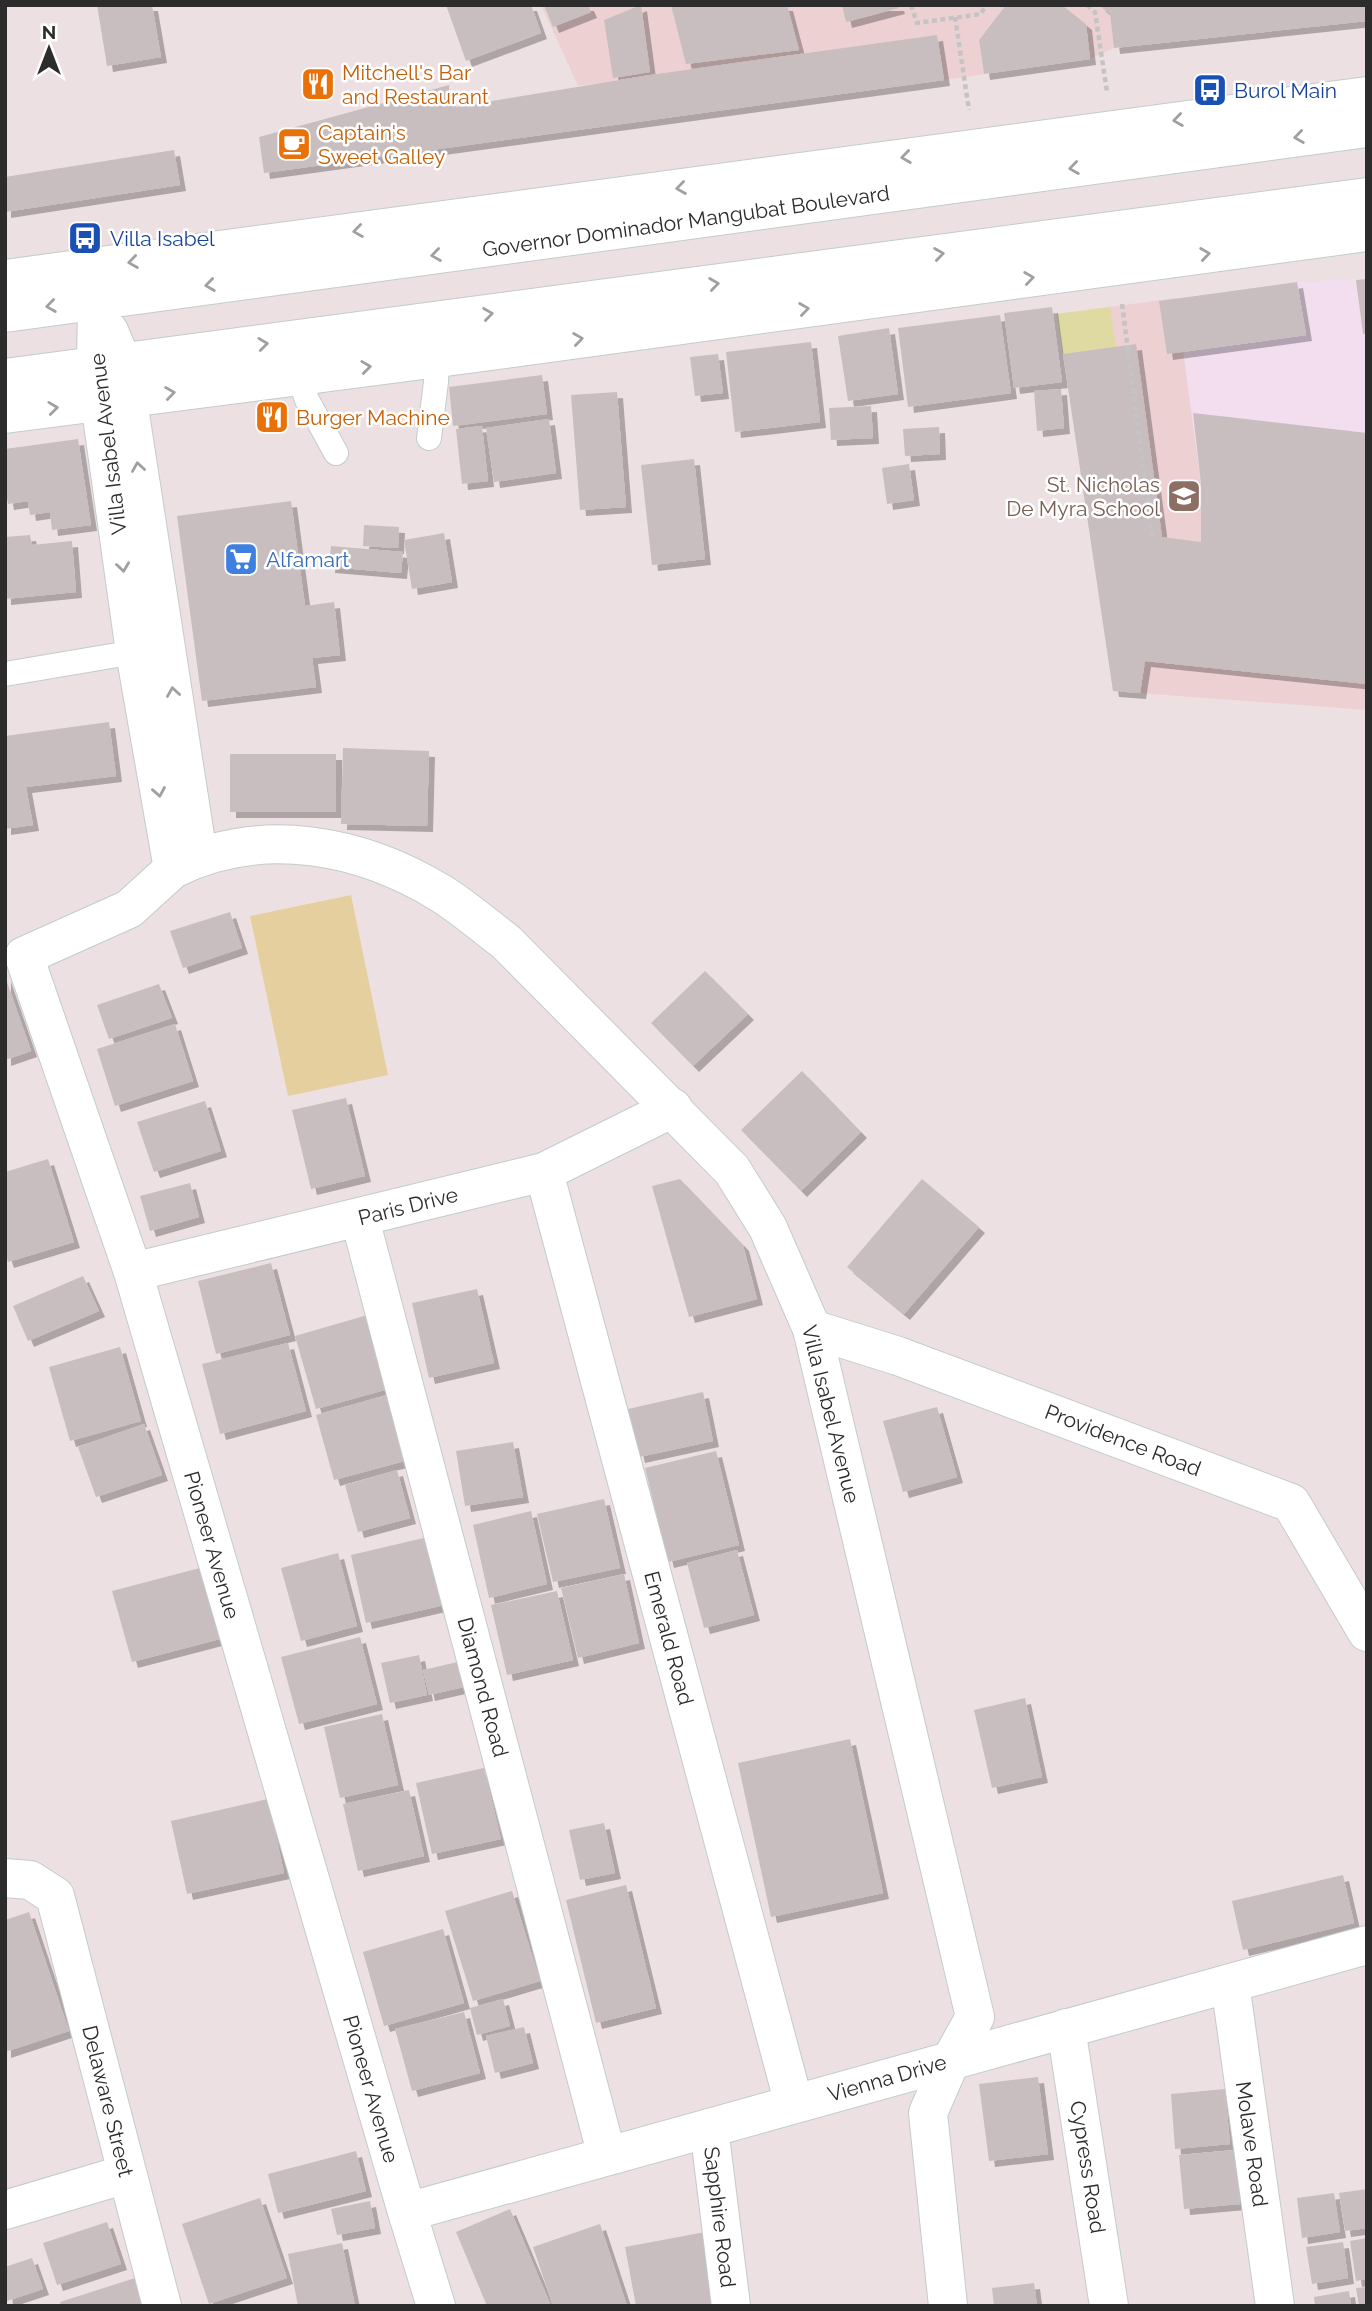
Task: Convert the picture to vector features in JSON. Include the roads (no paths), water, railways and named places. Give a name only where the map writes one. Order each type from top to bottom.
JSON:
[{"type":"street","name":"Governor Dominador Mangubat Boulevard","points":[[5,279],[1367,96]]},
{"type":"street","name":"Governor Dominador Mangubat Boulevard","points":[[5,313],[1367,128]]},
{"type":"street","points":[[5,414],[112,382],[1322,220],[1367,197]]},
{"type":"street","points":[[1322,220],[1367,232]]},
{"type":"street","name":"Villa Isabel Avenue","points":[[97,300],[186,862]]},
{"type":"street","points":[[5,378],[112,382],[299,376],[438,340]]},
{"type":"street","name":"Villa Isabel Avenue","points":[[112,382],[135,652],[186,862]]},
{"type":"street","name":"Villa Isabel Avenue","points":[[186,862],[236,846],[288,843],[331,850],[415,879],[443,895],[506,942],[673,1108],[732,1170],[768,1228],[812,1329],[975,2017],[950,2060],[928,2113],[948,2306]]},
{"type":"street","name":"Pioneer Avenue","points":[[186,862],[128,909],[24,956],[133,1272],[436,2306]]},
{"type":"street","name":"Paris Drive","points":[[133,1272],[360,1219],[544,1172],[673,1108]]},
{"type":"street","name":"Emerald Road","points":[[544,1172],[793,2104]]},
{"type":"street","name":"Diamond Road","points":[[360,1219],[607,2156]]},
{"type":"street","name":"Providence Road","points":[[812,1329],[898,1356],[1291,1503],[1367,1632]]},
{"type":"street","name":"Delaware Street","points":[[5,1878],[30,1880],[55,1896],[162,2306]]},
{"type":"street","name":"Vienna Drive","points":[[407,2212],[1367,1945]]},
{"type":"street","name":"Molave Road","points":[[1230,1983],[1275,2306]]},
{"type":"street","name":"Cypress Road","points":[[1066,2028],[1109,2306]]},
{"type":"street","name":"Sapphire Road","points":[[709,2128],[731,2306]]},
{"type":"street","points":[[5,2210],[127,2174]]},
{"type":"lane","points":[[429,438],[438,340]]},
{"type":"lane","points":[[299,376],[307,400],[336,453]]},
{"type":"lane","points":[[5,674],[135,652]]},
{"type":"place","name":"Mitchell's Bar and Restaurant","points":[[318,84]]},
{"type":"place","name":"Burol Main","points":[[1210,90]]},
{"type":"place","name":"Captain's Sweet Galley","points":[[294,144]]},
{"type":"place","name":"Villa Isabel","points":[[85,238]]},
{"type":"place","name":"Burger Machine","points":[[272,417]]},
{"type":"place","name":"St. Nicholas De Myra School","points":[[1184,496]]},
{"type":"place","name":"Alfamart","points":[[241,559]]}]
